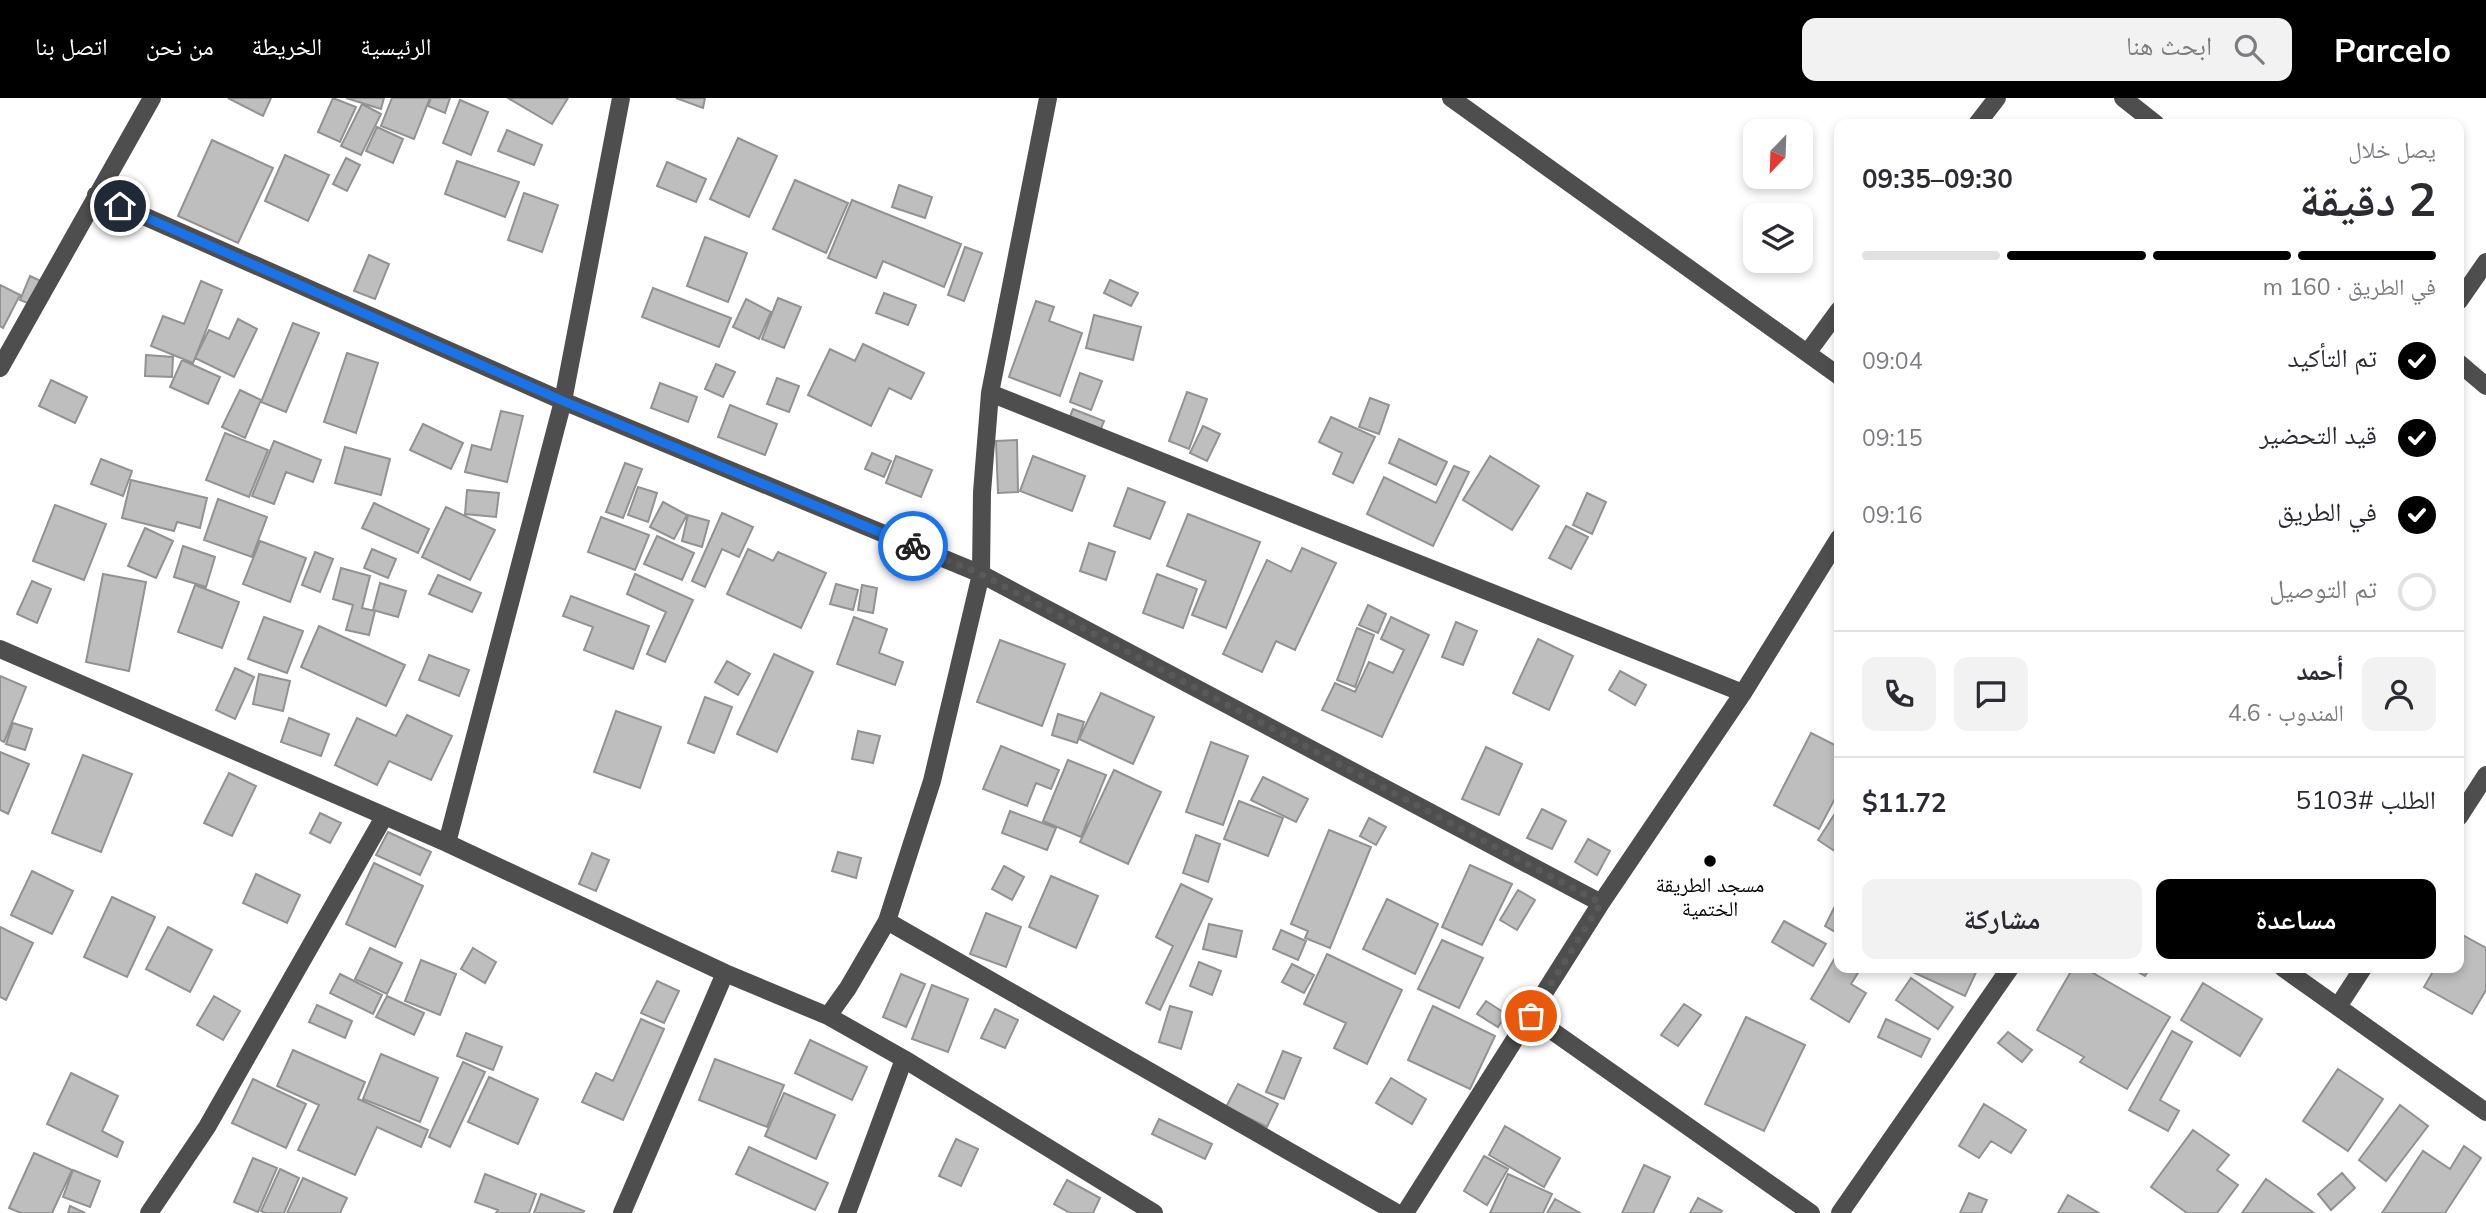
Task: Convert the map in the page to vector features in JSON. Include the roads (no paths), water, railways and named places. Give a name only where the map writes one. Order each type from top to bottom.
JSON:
[{"type":"street","points":[[0,368],[152,98]]},
{"type":"street","points":[[447,843],[563,401],[621,98]]},
{"type":"street","points":[[828,1016],[848,988],[887,921],[932,781],[981,574],[982,492],[990,393],[1048,98]]},
{"type":"street","points":[[1451,98],[1471,103],[1834,372]]},
{"type":"street","points":[[1981,119],[1997,98]]},
{"type":"street","points":[[2123,98],[2150,119]]},
{"type":"street","points":[[96,195],[563,401],[981,574],[1601,903]]},
{"type":"street","points":[[2464,294],[2486,262]]},
{"type":"street","points":[[1808,352],[1834,317]]},
{"type":"street","points":[[2464,367],[2486,386]]},
{"type":"street","points":[[990,393],[1743,693]]},
{"type":"street","points":[[1405,1213],[1601,903],[1743,693],[1834,546]]},
{"type":"street","points":[[0,649],[447,843],[725,973],[828,1016],[904,1059],[1154,1213]]},
{"type":"street","points":[[2464,809],[2486,775]]},
{"type":"street","points":[[149,1213],[207,1127],[384,817]]},
{"type":"street","points":[[887,921],[1396,1213]]},
{"type":"street","points":[[622,1213],[725,973]]},
{"type":"street","points":[[1840,1213],[2007,973]]},
{"type":"street","points":[[2291,973],[2486,1112]]},
{"type":"street","points":[[2339,1005],[2360,973]]},
{"type":"street","points":[[1531,1016],[1811,1213]]},
{"type":"street","points":[[847,1213],[904,1059]]},
{"type":"place","name":"مسجد الطريقة الختمية","points":[[1710,861]]}]
